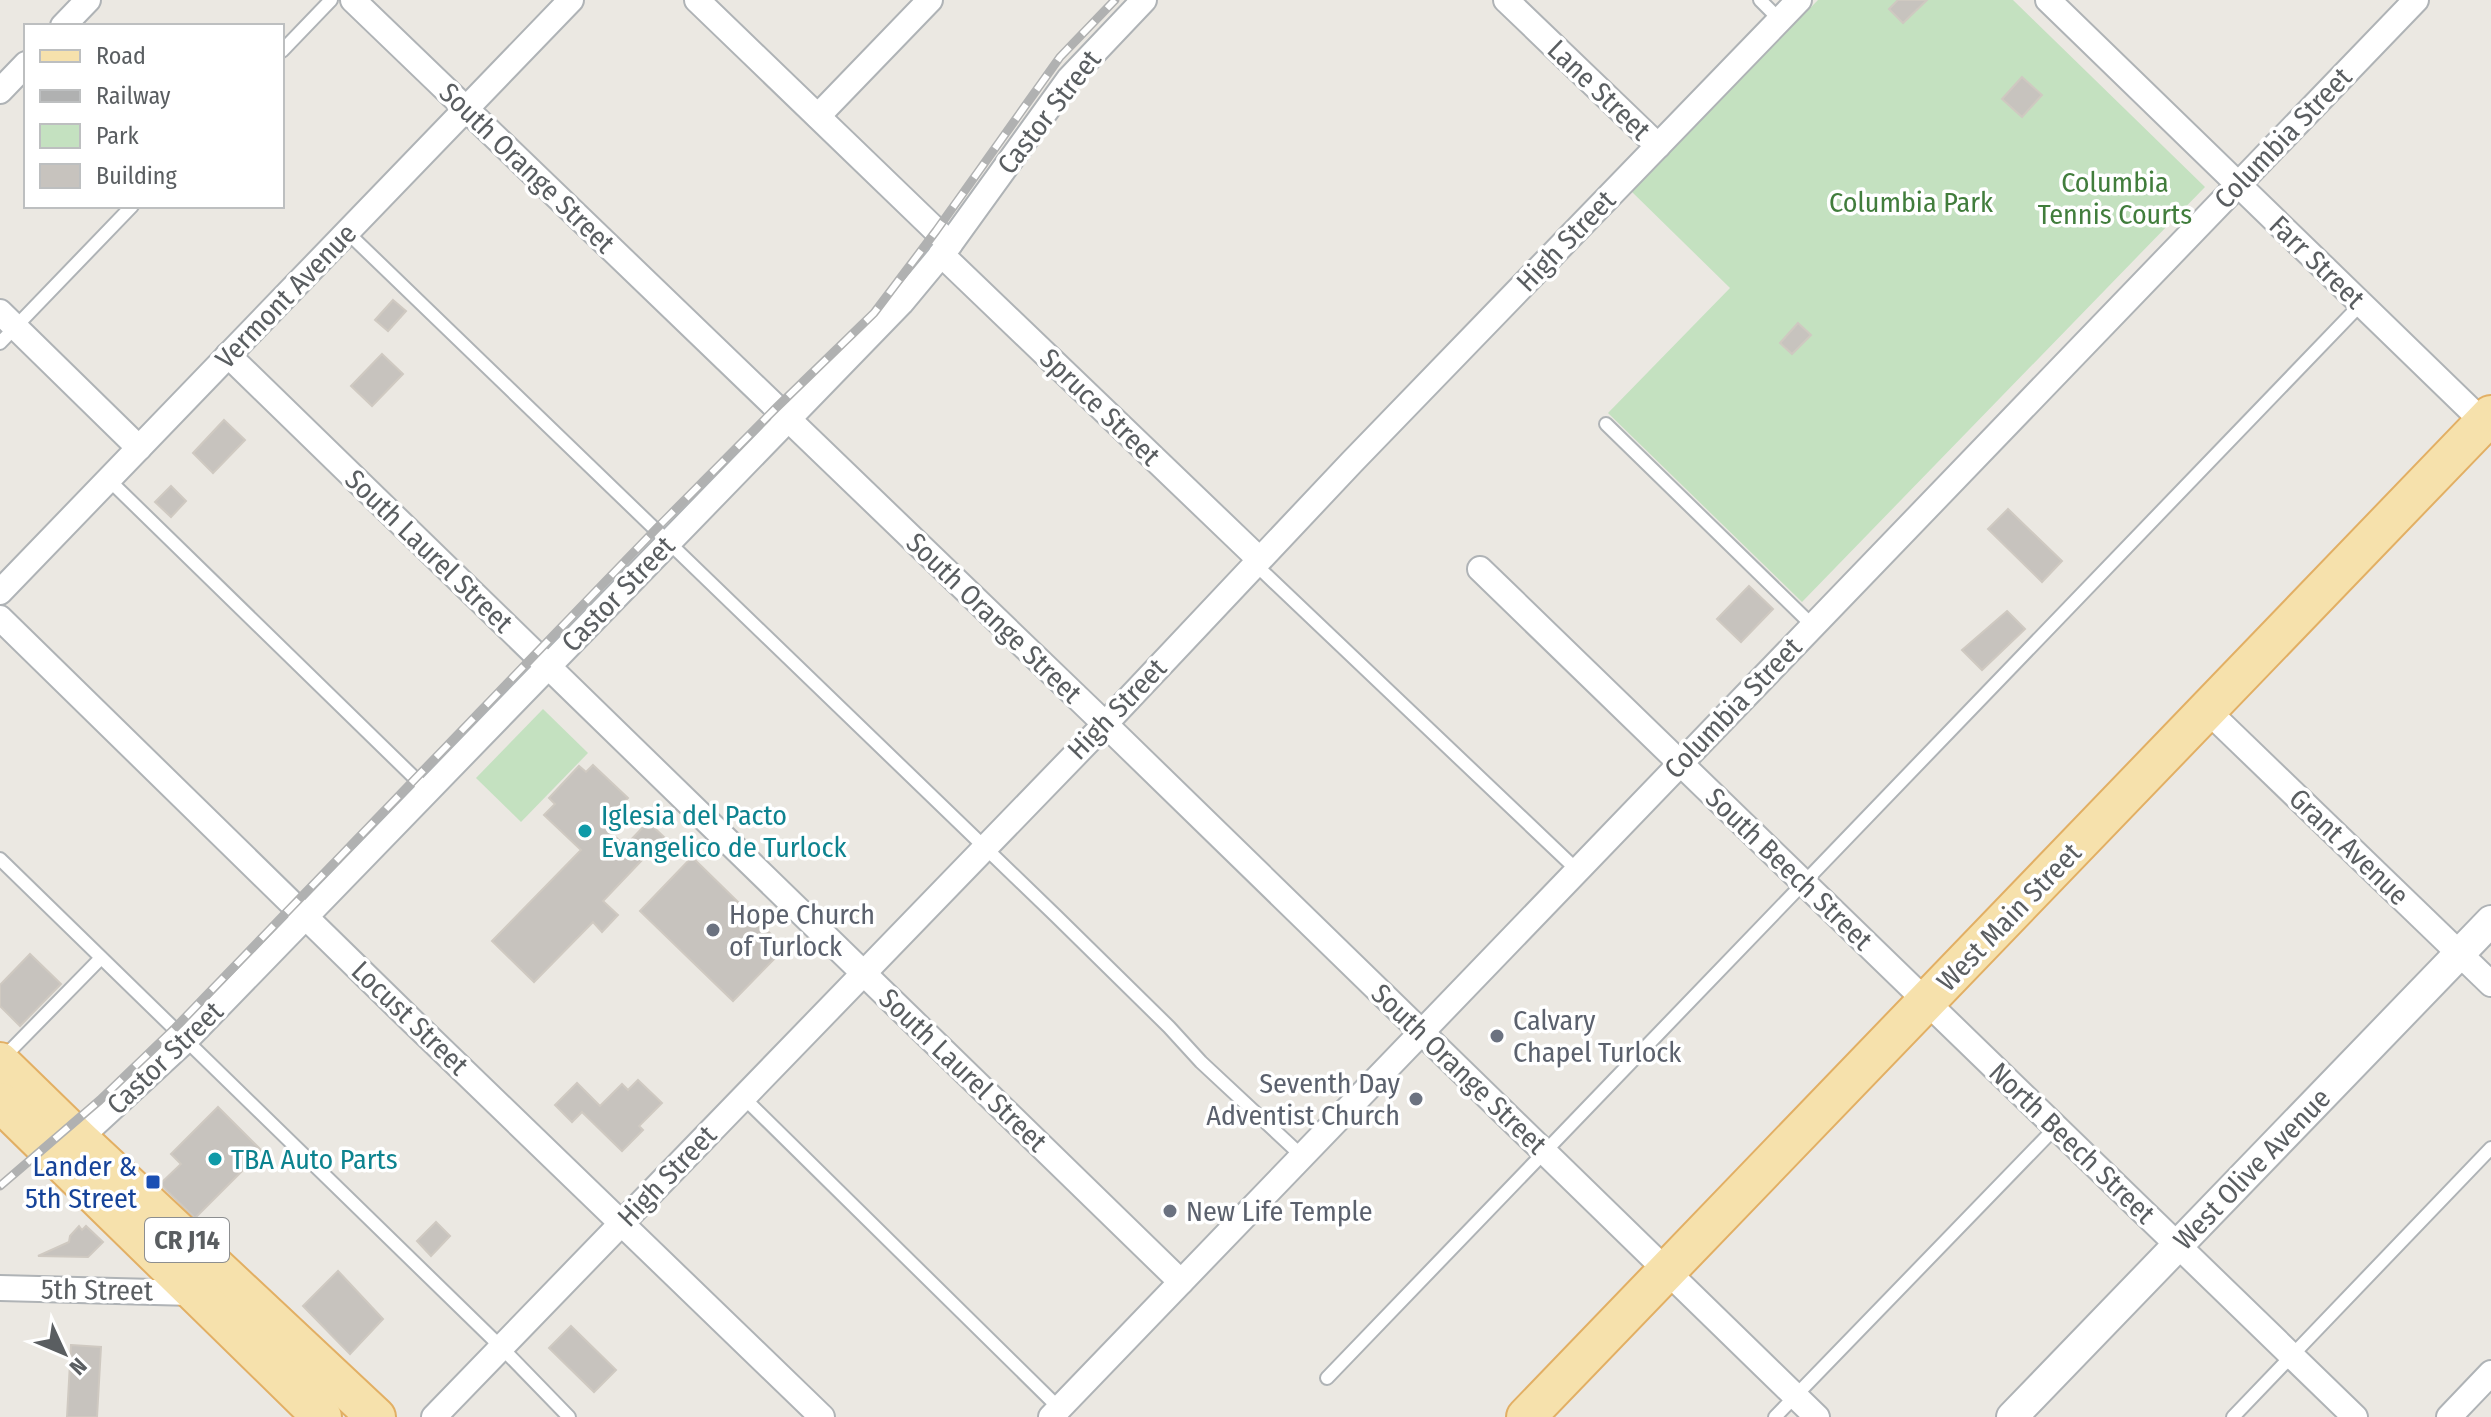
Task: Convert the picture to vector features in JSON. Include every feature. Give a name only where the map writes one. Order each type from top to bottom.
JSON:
[{"type":"main road","name":"West Main Street","points":[[1526,1417],[2487,419]]},
{"type":"main road","name":"CR J14","points":[[0,1062],[68,1148],[193,1293],[315,1412]]},
{"type":"main road","name":"CR J14","points":[[0,1102],[68,1148],[376,1417]]},
{"type":"street","points":[[65,24],[88,0]]},
{"type":"street","name":"South Orange Street","points":[[353,0],[1105,724],[1817,1417]]},
{"type":"street","name":"Vermont Avenue","points":[[0,592],[571,0]]},
{"type":"street","name":"Spruce Street","points":[[697,0],[818,116],[1257,562]]},
{"type":"street","points":[[818,116],[930,0]]},
{"type":"street","name":"Castor Street","points":[[68,1148],[186,1040],[901,303],[946,249],[1069,79],[1144,0]]},
{"type":"street","name":"Lane Street","points":[[1506,0],[1658,146]]},
{"type":"street","name":"High Street","points":[[434,1417],[1105,724],[1799,0]]},
{"type":"street","name":"Farr Street","points":[[2048,0],[2361,304],[2487,419]]},
{"type":"street","name":"Columbia Street","points":[[1055,1413],[2416,0]]},
{"type":"street","points":[[0,91],[24,66]]},
{"type":"street","points":[[5,327],[139,448]]},
{"type":"street","name":"South Laurel Street","points":[[228,355],[1181,1282]]},
{"type":"street","name":"South Beech Street","points":[[1480,569],[1927,1002]]},
{"type":"street","name":"Locust Street","points":[[0,618],[822,1417]]},
{"type":"street","name":"Grant Avenue","points":[[2208,711],[2491,984]]},
{"type":"street","name":"West Olive Avenue","points":[[2012,1417],[2491,921]]},
{"type":"street","name":"North Beech Street","points":[[1927,1002],[2355,1417]]},
{"type":"street","name":"5th Street","points":[[0,1288],[193,1293]]},
{"type":"street","points":[[2449,1417],[2491,1373]]},
{"type":"lane","points":[[284,49],[331,0]]},
{"type":"lane","points":[[1760,0],[1780,20]]},
{"type":"lane","points":[[5,327],[130,208]]},
{"type":"lane","points":[[347,232],[984,847],[1201,1062],[1303,1157]]},
{"type":"lane","points":[[1327,1378],[2361,304]]},
{"type":"lane","points":[[1606,424],[1813,626]]},
{"type":"lane","points":[[108,479],[427,790]]},
{"type":"lane","points":[[1257,562],[1577,870]]},
{"type":"lane","points":[[0,859],[569,1417]]},
{"type":"lane","points":[[0,1062],[101,958]]},
{"type":"lane","points":[[743,1097],[1055,1413]]},
{"type":"lane","points":[[1775,1417],[2056,1127]]},
{"type":"lane","points":[[2233,1417],[2491,1148]]},
{"type":"green space","name":"Columbia Park","points":[[1818,0],[2013,0],[2205,187],[1802,602],[1608,413],[1730,288],[1631,191]]},
{"type":"green space","points":[[543,709],[588,753],[521,822],[476,778]]},
{"type":"building","points":[[1898,0],[1927,0],[1903,23],[1889,9]]},
{"type":"building","points":[[2022,77],[2042,95],[2022,117],[2002,99]]},
{"type":"building","points":[[393,300],[406,311],[388,331],[375,320]]},
{"type":"building","points":[[1798,323],[1811,335],[1792,354],[1780,343]]},
{"type":"building","points":[[382,354],[403,374],[372,406],[351,386]]},
{"type":"building","points":[[224,420],[245,440],[213,473],[193,453]]},
{"type":"building","points":[[171,486],[186,501],[171,517],[155,502]]},
{"type":"building","points":[[2008,509],[2062,561],[2042,582],[1988,529]]},
{"type":"building","points":[[1749,586],[1773,609],[1741,642],[1717,619]]},
{"type":"building","points":[[2007,611],[2025,629],[1982,670],[1962,650]]},
{"type":"building","points":[[593,765],[628,798],[602,824],[625,846],[648,822],[664,837],[603,901],[618,915],[602,932],[593,922],[534,982],[492,941],[581,850],[544,815],[555,804],[549,798],[579,766],[586,772]]},
{"type":"building","name":"Hope Church of Turlock","points":[[692,857],[785,948],[733,1001],[640,911]]},
{"type":"building","points":[[30,954],[61,984],[20,1026],[0,1006],[0,985]]},
{"type":"building","points":[[638,1080],[662,1103],[639,1126],[643,1130],[622,1151],[582,1112],[572,1122],[555,1105],[577,1083],[600,1106],[622,1084],[628,1090]]},
{"type":"building","name":"TBA Auto Parts","points":[[218,1107],[262,1151],[195,1218],[160,1184],[181,1164],[171,1154]]},
{"type":"building","points":[[436,1222],[450,1236],[431,1256],[417,1241]]},
{"type":"building","points":[[79,1226],[82,1230],[86,1226],[103,1242],[88,1257],[38,1256],[69,1242]]},
{"type":"building","points":[[338,1271],[383,1319],[350,1354],[303,1306]]},
{"type":"building","points":[[571,1326],[616,1370],[594,1392],[549,1348]]},
{"type":"building","points":[[71,1345],[101,1347],[97,1417],[67,1417]]},
{"type":"railway","points":[[0,1186],[100,1100],[174,1029],[655,530],[874,313],[1060,57],[1115,0]]},
{"type":"place","name":"Iglesia del Pacto Evangelico de Turlock","points":[[585,831]]},
{"type":"place","name":"Hope Church of Turlock","points":[[713,930]]},
{"type":"place","name":"Calvary Chapel Turlock","points":[[1497,1036]]},
{"type":"place","name":"Seventh Day Adventist Church","points":[[1416,1099]]},
{"type":"place","name":"TBA Auto Parts","points":[[215,1159]]},
{"type":"place","name":"Lander & 5th Street","points":[[153,1182]]},
{"type":"place","name":"New Life Temple","points":[[1170,1211]]},
{"type":"park label","name":"Columbia Tennis Courts","points":[[2115,198]]}]
